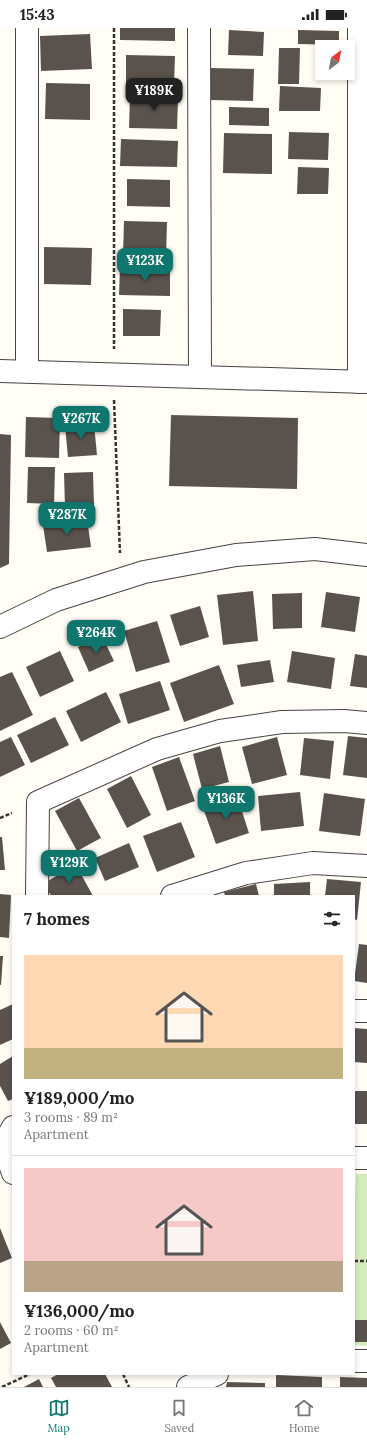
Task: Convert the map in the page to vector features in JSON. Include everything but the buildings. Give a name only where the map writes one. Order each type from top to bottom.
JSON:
[{"type":"street","points":[[27,28],[27,371]]},
{"type":"street","points":[[199,28],[200,377]]},
{"type":"street","points":[[0,370],[363,382],[359,28]]},
{"type":"street","points":[[0,627],[56,600],[144,572],[236,555],[315,549],[367,554]]},
{"type":"street","points":[[37,895],[38,802],[157,749],[220,731],[282,722],[344,721],[367,723]]},
{"type":"street","points":[[175,895],[246,873],[313,863],[367,866]]},
{"type":"street","points":[[355,1011],[367,1011]]},
{"type":"street","points":[[12,1129],[3,1145],[12,1170]]},
{"type":"street","points":[[355,1158],[367,1158]]},
{"type":"street","points":[[355,1361],[367,1361]]},
{"type":"street","points":[[188,1387],[215,1375]]},
{"type":"path","points":[[114,28],[114,374],[120,554]]},
{"type":"path","points":[[355,1261],[367,1261]]},
{"type":"path","points":[[2,1387],[28,1375]]},
{"type":"path","points":[[123,1375],[129,1387]]},
{"type":"green space","points":[[356,1174],[367,1174],[367,1346],[355,1345]]}]
